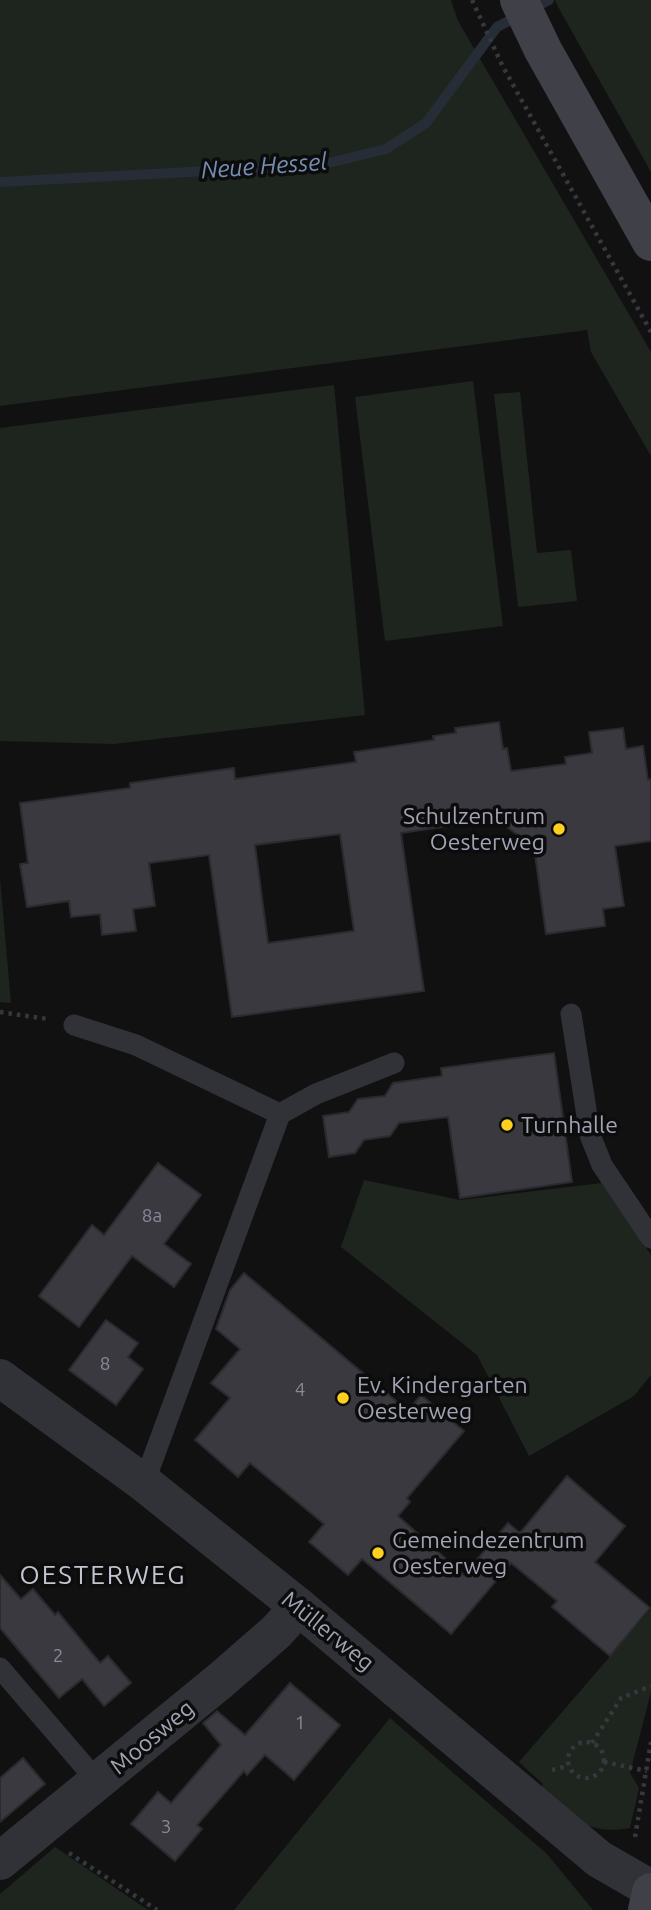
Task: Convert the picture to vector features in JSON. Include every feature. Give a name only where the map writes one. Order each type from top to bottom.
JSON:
[{"type":"main road","points":[[519,0],[543,50],[651,242]]},
{"type":"street","name":"Müllerweg","points":[[0,1378],[144,1483],[299,1607],[590,1852],[644,1892]]},
{"type":"street","name":"Moosweg","points":[[0,1861],[44,1828],[276,1632],[299,1607]]},
{"type":"lane","points":[[571,1014],[590,1135],[602,1165],[651,1238]]},
{"type":"lane","points":[[74,1025],[136,1045],[280,1114]]},
{"type":"lane","points":[[144,1483],[280,1114],[316,1094],[394,1063]]},
{"type":"lane","points":[[0,1668],[98,1782]]},
{"type":"path","points":[[472,0],[502,65],[651,332]]},
{"type":"path","points":[[0,1012],[74,1025]]},
{"type":"path","points":[[592,1743],[610,1711],[621,1698],[651,1686]]},
{"type":"path","points":[[644,1892],[647,1771],[651,1742]]},
{"type":"path","points":[[580,1743],[592,1743],[601,1750],[604,1762],[599,1773],[589,1779],[572,1773],[567,1761],[570,1750],[580,1743]]},
{"type":"path","points":[[604,1762],[647,1771]]},
{"type":"path","points":[[44,1828],[60,1847],[157,1910]]},
{"type":"shaded area","points":[[0,0],[451,0],[458,21],[651,352],[651,456],[591,352],[587,330],[0,406]]},
{"type":"shaded area","points":[[555,0],[651,0],[651,172],[557,5]]},
{"type":"shaded area","points":[[473,381],[503,626],[385,641],[355,397]]},
{"type":"shaded area","points":[[334,385],[365,715],[114,744],[0,741],[0,428]]},
{"type":"shaded area","points":[[520,392],[537,553],[571,550],[577,601],[518,607],[494,394]]},
{"type":"shaded area","points":[[0,878],[11,1003],[0,1002]]},
{"type":"shaded area","points":[[364,1180],[460,1200],[602,1183],[651,1255],[651,1375],[634,1396],[529,1456],[477,1355],[341,1247]]},
{"type":"shaded area","points":[[651,1609],[651,1692],[630,1773],[639,1788],[630,1828],[602,1829],[571,1816],[540,1791],[543,1784],[519,1762]]},
{"type":"shaded area","points":[[390,1718],[547,1854],[593,1910],[234,1910]]},
{"type":"shaded area","points":[[55,1847],[148,1910],[0,1910],[0,1894]]},
{"type":"building","points":[[499,722],[503,749],[507,748],[511,771],[566,764],[565,757],[592,753],[589,732],[623,728],[626,749],[643,746],[648,780],[651,779],[651,841],[615,846],[624,906],[603,909],[605,926],[546,934],[534,847],[496,819],[401,833],[424,991],[232,1017],[209,855],[149,863],[155,906],[133,909],[136,931],[102,935],[100,914],[71,917],[69,901],[27,907],[20,864],[28,863],[20,803],[130,788],[130,783],[234,768],[235,779],[356,762],[354,752],[434,740],[433,736],[456,733],[455,728]],"holes":[[[340,834],[354,931],[268,943],[255,845]]]},
{"type":"building","name":"Turnhalle","points":[[554,1053],[572,1182],[460,1198],[448,1117],[399,1123],[390,1136],[364,1140],[355,1153],[329,1157],[323,1116],[349,1112],[358,1099],[385,1096],[393,1083],[442,1076],[441,1068]]},
{"type":"building","points":[[158,1163],[201,1195],[164,1244],[191,1264],[174,1287],[132,1256],[79,1327],[39,1296],[92,1225],[104,1235]]},
{"type":"building","points":[[244,1273],[408,1411],[421,1395],[464,1431],[407,1498],[410,1502],[398,1516],[464,1575],[508,1523],[520,1533],[567,1476],[625,1526],[595,1562],[650,1608],[610,1656],[552,1607],[557,1601],[511,1563],[451,1634],[362,1559],[348,1575],[309,1542],[324,1524],[250,1463],[238,1477],[195,1440],[230,1398],[211,1383],[240,1349],[216,1329],[230,1290]]},
{"type":"building","points":[[106,1320],[138,1343],[128,1357],[143,1369],[116,1405],[69,1370]]},
{"type":"building","points":[[0,1575],[21,1599],[33,1589],[55,1615],[58,1612],[100,1663],[108,1656],[131,1683],[104,1706],[82,1679],[59,1698],[0,1628]]},
{"type":"building","points":[[290,1683],[340,1725],[294,1780],[265,1755],[247,1775],[244,1771],[197,1825],[202,1829],[175,1861],[131,1824],[158,1792],[171,1803],[221,1745],[203,1723],[217,1711],[245,1735]]},
{"type":"building","points":[[23,1758],[45,1784],[0,1822],[0,1778]]},
{"type":"waterway","name":"Neue Hessel","points":[[0,182],[320,165],[386,149],[426,123],[497,27],[549,0]]},
{"type":"place","name":"Schulzentrum Oesterweg","points":[[559,829]]},
{"type":"place","name":"Turnhalle","points":[[507,1125]]},
{"type":"place","name":"Ev. Kindergarten Oesterweg","points":[[343,1398]]},
{"type":"place","name":"Gemeindezentrum Oesterweg","points":[[378,1553]]},
{"type":"district","name":"OESTERWEG","points":[[103,1575]]}]
